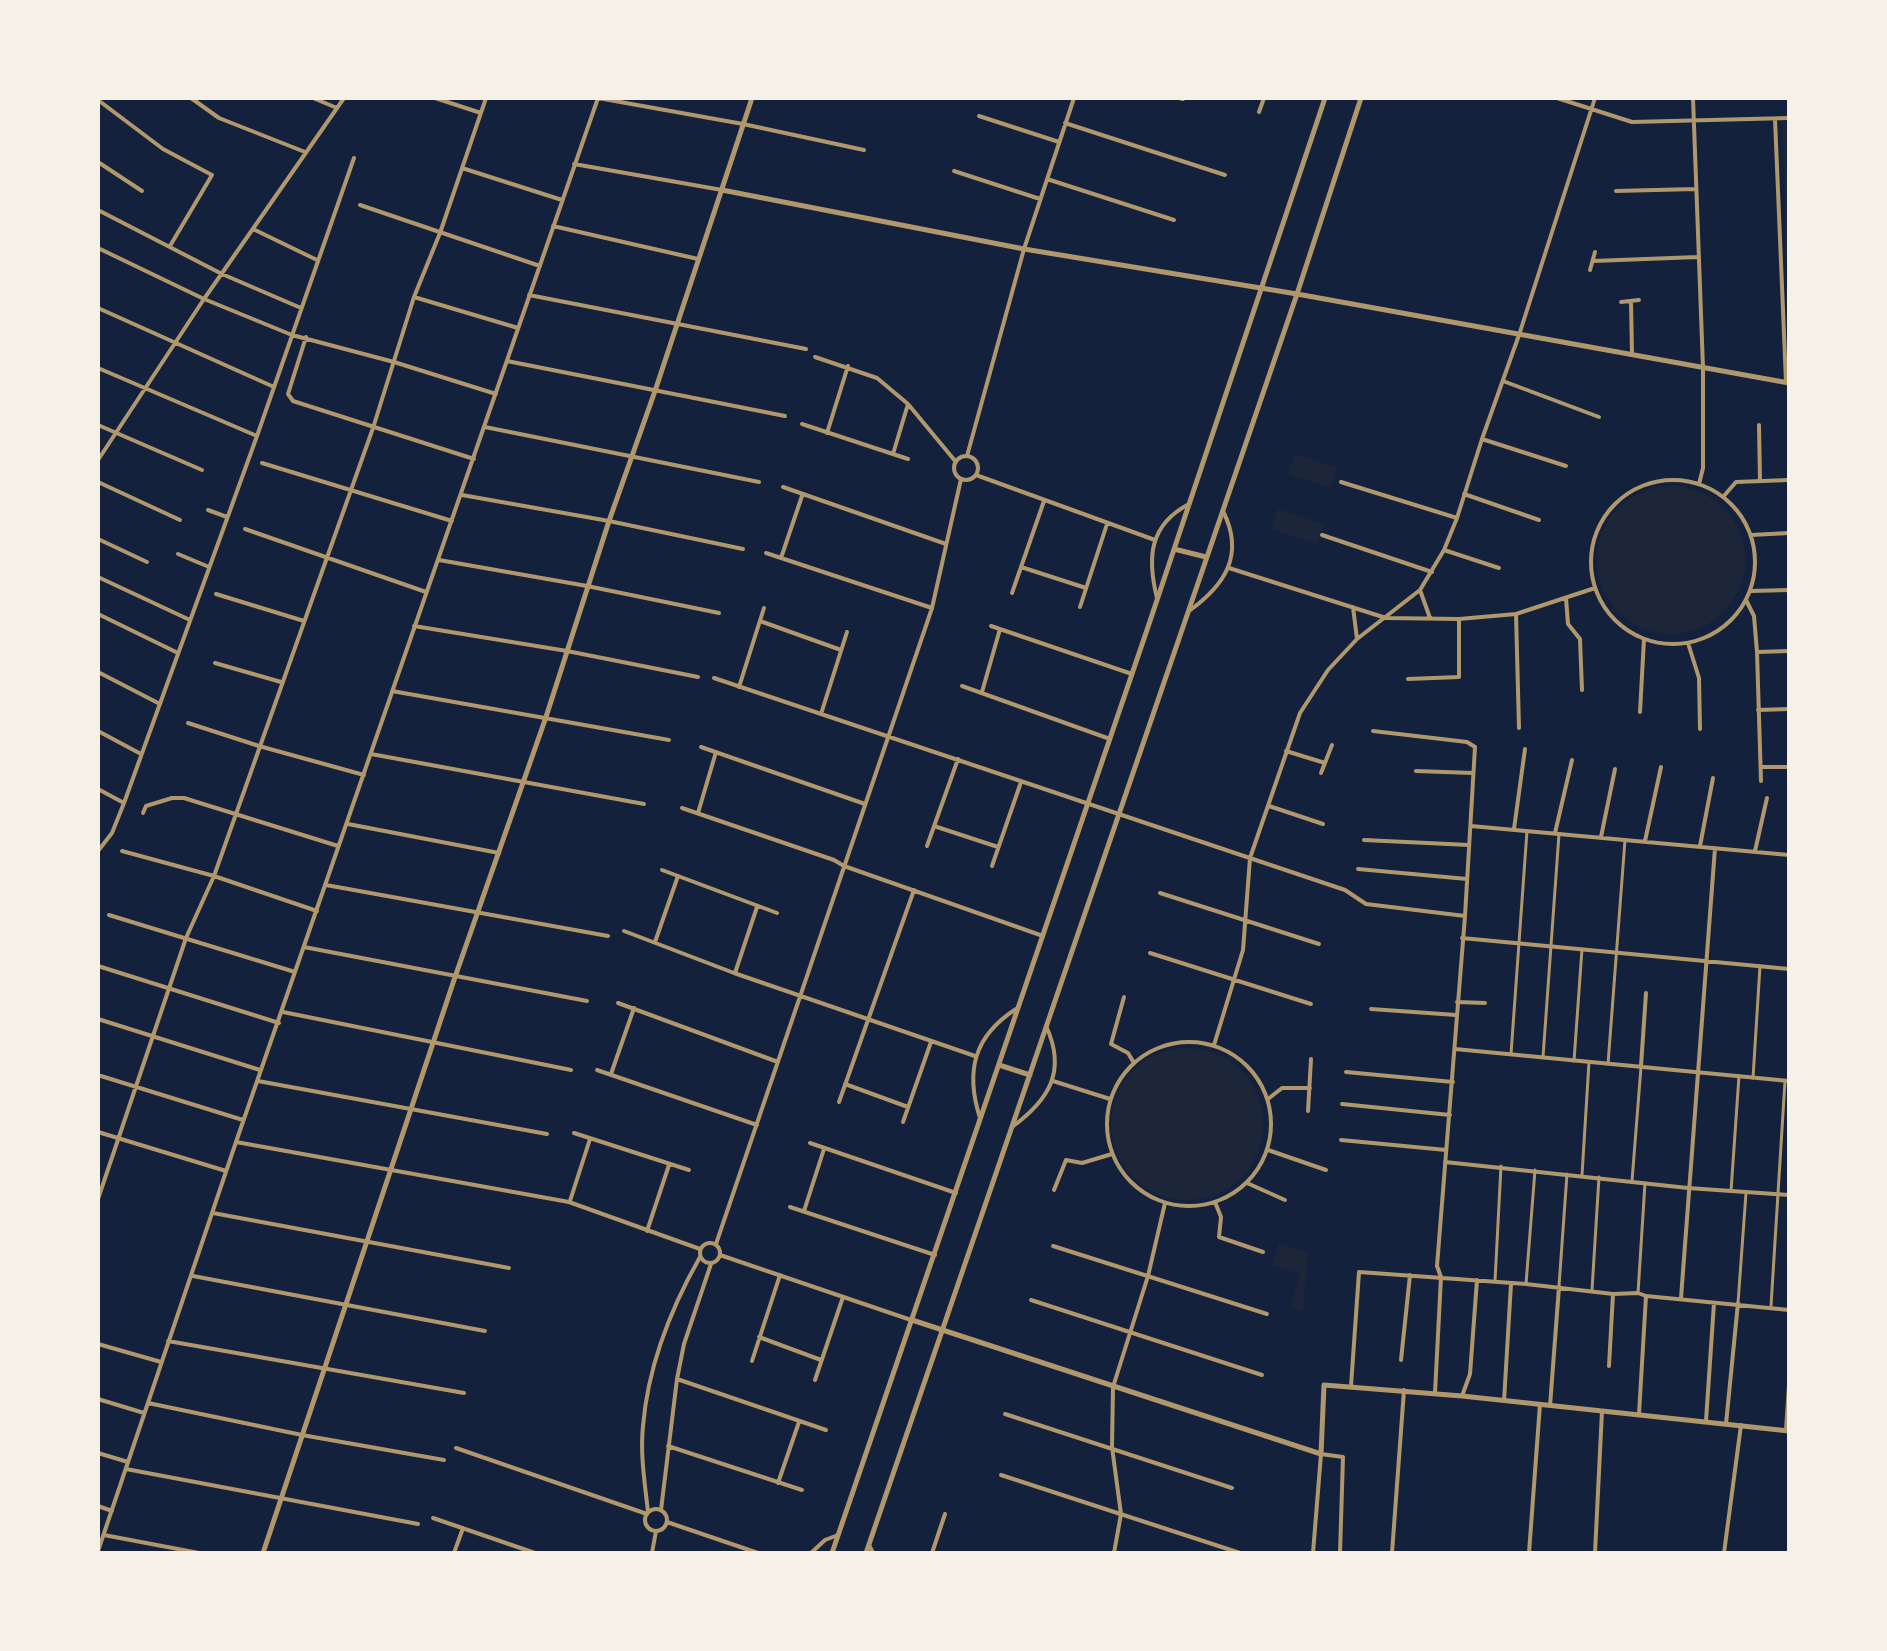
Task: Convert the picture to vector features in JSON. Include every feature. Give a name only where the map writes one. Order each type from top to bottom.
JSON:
[{"type":"street","points":[[191,98],[219,118],[305,152]]},
{"type":"street","points":[[313,98],[337,108]]},
{"type":"street","points":[[98,460],[173,344],[344,98]]},
{"type":"street","points":[[435,98],[481,113]]},
{"type":"street","points":[[98,1199],[186,938],[214,876],[486,98]]},
{"type":"street","points":[[98,1551],[226,1171],[598,98],[864,150]]},
{"type":"street","points":[[263,1553],[752,98]]},
{"type":"street","points":[[956,462],[967,456],[1024,249],[1074,98]]},
{"type":"street","points":[[1259,112],[1264,98]]},
{"type":"street","points":[[832,1553],[981,1121],[1325,98]]},
{"type":"street","points":[[866,1553],[1297,294],[1361,98]]},
{"type":"street","points":[[1557,98],[1632,122],[1789,118]]},
{"type":"street","points":[[1214,1045],[1243,950],[1250,858],[1300,713],[1328,670],[1357,639],[1420,590],[1444,550],[1519,335],[1595,98]]},
{"type":"street","points":[[1693,98],[1703,368],[1703,468],[1699,484]]},
{"type":"street","points":[[98,100],[163,149],[212,175],[170,246]]},
{"type":"street","points":[[979,116],[1059,142]]},
{"type":"street","points":[[574,164],[1024,249],[1297,294],[1787,382],[1775,119]]},
{"type":"street","points":[[1065,123],[1225,175]]},
{"type":"street","points":[[98,851],[100,844],[112,833],[124,803],[354,158]]},
{"type":"street","points":[[98,162],[142,191]]},
{"type":"street","points":[[462,168],[562,200]]},
{"type":"street","points":[[954,171],[1040,199]]},
{"type":"street","points":[[1047,179],[1174,220]]},
{"type":"street","points":[[1616,191],[1695,189]]},
{"type":"street","points":[[360,205],[540,266]]},
{"type":"street","points":[[98,210],[222,274],[301,308]]},
{"type":"street","points":[[553,226],[698,259]]},
{"type":"street","points":[[253,229],[317,260]]},
{"type":"street","points":[[98,248],[204,299],[292,335],[394,362],[496,394]]},
{"type":"street","points":[[1590,270],[1595,252]]},
{"type":"street","points":[[1593,261],[1698,257]]},
{"type":"street","points":[[529,295],[806,349]]},
{"type":"street","points":[[414,297],[518,328]]},
{"type":"street","points":[[1621,302],[1639,300]]},
{"type":"street","points":[[1631,301],[1632,355]]},
{"type":"street","points":[[98,308],[274,387]]},
{"type":"street","points":[[306,337],[289,398],[474,459]]},
{"type":"street","points":[[815,357],[877,378],[908,404],[956,462],[955,472],[961,479],[967,480],[976,475],[1155,540]]},
{"type":"street","points":[[507,361],[785,416]]},
{"type":"street","points":[[827,433],[848,366]]},
{"type":"street","points":[[98,368],[257,436]]},
{"type":"street","points":[[1503,381],[1599,417]]},
{"type":"street","points":[[893,454],[908,404]]},
{"type":"street","points":[[802,424],[908,459]]},
{"type":"street","points":[[98,425],[202,470]]},
{"type":"street","points":[[1759,425],[1760,481]]},
{"type":"street","points":[[485,427],[759,482]]},
{"type":"street","points":[[1482,439],[1566,466]]},
{"type":"street","points":[[967,456],[977,463],[976,475]]},
{"type":"street","points":[[262,463],[452,521]]},
{"type":"street","points":[[661,1510],[684,1344],[711,1264],[719,1259],[716,1244],[932,608],[961,479]]},
{"type":"street","points":[[1681,480],[1699,484],[1735,507],[1751,535],[1756,563],[1750,591],[1728,623],[1702,639],[1666,644],[1644,639],[1609,614],[1595,588],[1591,569],[1592,548],[1598,529],[1609,511],[1623,497],[1641,487],[1660,481],[1681,480]]},
{"type":"street","points":[[1723,497],[1736,482],[1789,480]]},
{"type":"street","points":[[98,482],[180,520]]},
{"type":"street","points":[[1341,482],[1457,518]]},
{"type":"street","points":[[783,487],[946,544]]},
{"type":"street","points":[[1464,494],[1539,520]]},
{"type":"street","points":[[461,495],[743,549]]},
{"type":"street","points":[[781,558],[802,496]]},
{"type":"street","points":[[1012,593],[1044,501]]},
{"type":"street","points":[[1158,598],[1151,557],[1155,540],[1169,517],[1189,504]]},
{"type":"street","points":[[1188,612],[1213,594],[1229,568],[1233,531],[1222,509]]},
{"type":"street","points":[[208,510],[227,517]]},
{"type":"street","points":[[1080,607],[1107,524]]},
{"type":"street","points":[[245,529],[426,592]]},
{"type":"street","points":[[1751,535],[1789,533]]},
{"type":"street","points":[[1322,535],[1432,572]]},
{"type":"street","points":[[98,539],[147,562]]},
{"type":"street","points":[[1174,549],[1206,557]]},
{"type":"street","points":[[1444,550],[1499,568]]},
{"type":"street","points":[[766,553],[932,608]]},
{"type":"street","points":[[178,554],[209,567]]},
{"type":"street","points":[[437,560],[719,613]]},
{"type":"street","points":[[1021,567],[1086,588]]},
{"type":"street","points":[[1229,568],[1386,618],[1459,619],[1516,614],[1595,588]]},
{"type":"street","points":[[98,577],[190,620]]},
{"type":"street","points":[[1420,590],[1430,618]]},
{"type":"street","points":[[1750,591],[1789,590]]},
{"type":"street","points":[[216,594],[304,621]]},
{"type":"street","points":[[1566,598],[1568,624],[1580,639],[1582,690]]},
{"type":"street","points":[[1746,600],[1754,616],[1757,652],[1761,781]]},
{"type":"street","points":[[1353,607],[1357,639]]},
{"type":"street","points":[[739,687],[764,608]]},
{"type":"street","points":[[98,614],[178,653]]},
{"type":"street","points":[[1516,614],[1519,728]]},
{"type":"street","points":[[1408,679],[1459,677],[1459,619]]},
{"type":"street","points":[[760,621],[841,650]]},
{"type":"street","points":[[414,626],[567,651],[698,677]]},
{"type":"street","points":[[991,626],[1132,674]]},
{"type":"street","points":[[981,693],[1000,629]]},
{"type":"street","points":[[821,714],[847,632]]},
{"type":"street","points":[[1640,712],[1644,639]]},
{"type":"street","points":[[1688,643],[1699,678],[1700,729]]},
{"type":"street","points":[[1757,652],[1789,651]]},
{"type":"street","points":[[215,663],[281,682]]},
{"type":"street","points":[[98,672],[160,704]]},
{"type":"street","points":[[714,678],[1345,890],[1366,904],[1465,916]]},
{"type":"street","points":[[962,686],[1110,739]]},
{"type":"street","points":[[392,691],[669,740]]},
{"type":"street","points":[[1758,710],[1789,709]]},
{"type":"street","points":[[188,723],[364,775]]},
{"type":"street","points":[[98,731],[141,754]]},
{"type":"street","points":[[1373,731],[1473,744],[1475,747],[1453,1082],[1437,1266],[1441,1277],[1435,1393]]},
{"type":"street","points":[[1321,773],[1332,745]]},
{"type":"street","points":[[701,747],[865,804]]},
{"type":"street","points":[[1514,829],[1525,749]]},
{"type":"street","points":[[1286,751],[1325,763]]},
{"type":"street","points":[[698,813],[716,752]]},
{"type":"street","points":[[371,754],[644,804]]},
{"type":"street","points":[[927,846],[958,759]]},
{"type":"street","points":[[1543,1057],[1557,833],[1572,760]]},
{"type":"street","points":[[1645,841],[1661,767]]},
{"type":"street","points":[[1761,767],[1789,767]]},
{"type":"street","points":[[1601,837],[1615,769]]},
{"type":"street","points":[[1416,771],[1474,773]]},
{"type":"street","points":[[1700,846],[1713,778]]},
{"type":"street","points":[[992,866],[1021,782]]},
{"type":"street","points":[[98,789],[124,803]]},
{"type":"street","points":[[143,813],[146,806],[172,798],[184,798],[338,846]]},
{"type":"street","points":[[1755,851],[1767,798]]},
{"type":"street","points":[[1269,806],[1323,824]]},
{"type":"street","points":[[682,808],[1043,936]]},
{"type":"street","points":[[347,824],[499,853]]},
{"type":"street","points":[[934,826],[998,847]]},
{"type":"street","points":[[1471,826],[1789,855]]},
{"type":"street","points":[[1511,1054],[1527,830]]},
{"type":"street","points":[[1364,840],[1469,845]]},
{"type":"street","points":[[1608,1064],[1625,840]]},
{"type":"street","points":[[1681,1298],[1715,848]]},
{"type":"street","points":[[122,851],[214,876],[317,911]]},
{"type":"street","points":[[1358,869],[1467,879]]},
{"type":"street","points":[[662,870],[777,913]]},
{"type":"street","points":[[655,942],[678,876]]},
{"type":"street","points":[[326,885],[608,936]]},
{"type":"street","points":[[839,1102],[914,890]]},
{"type":"street","points":[[1160,893],[1319,944]]},
{"type":"street","points":[[734,973],[757,907]]},
{"type":"street","points":[[109,915],[295,972]]},
{"type":"street","points":[[624,931],[801,997],[975,1056]]},
{"type":"street","points":[[1462,938],[1789,969]]},
{"type":"street","points":[[304,947],[587,1001]]},
{"type":"street","points":[[1574,1061],[1582,949]]},
{"type":"street","points":[[1150,953],[1311,1004]]},
{"type":"street","points":[[98,966],[279,1023]]},
{"type":"street","points":[[1753,1078],[1760,966]]},
{"type":"street","points":[[1632,1181],[1646,993]]},
{"type":"street","points":[[1124,997],[1111,1044],[1128,1053],[1134,1063]]},
{"type":"street","points":[[1457,1002],[1485,1003]]},
{"type":"street","points":[[618,1003],[778,1062]]},
{"type":"street","points":[[611,1075],[634,1008]]},
{"type":"street","points":[[981,1121],[972,1095],[975,1056],[984,1037],[999,1020],[1018,1008]]},
{"type":"street","points":[[1371,1009],[1456,1015]]},
{"type":"street","points":[[283,1012],[571,1070]]},
{"type":"street","points":[[98,1019],[261,1070]]},
{"type":"street","points":[[1012,1127],[1034,1110],[1053,1081],[1054,1042],[1045,1024]]},
{"type":"street","points":[[903,1122],[931,1042]]},
{"type":"street","points":[[1197,1042],[1232,1053],[1248,1065],[1268,1099],[1272,1124],[1268,1150],[1247,1183],[1215,1202],[1190,1206],[1165,1203],[1133,1184],[1112,1154],[1107,1127],[1110,1099],[1124,1073],[1134,1063],[1163,1045],[1197,1042]]},
{"type":"street","points":[[1455,1049],[1787,1081],[1771,1306]]},
{"type":"street","points":[[1308,1111],[1311,1059]]},
{"type":"street","points":[[1582,1175],[1589,1062]]},
{"type":"street","points":[[999,1065],[1030,1075]]},
{"type":"street","points":[[597,1070],[757,1125]]},
{"type":"street","points":[[1346,1072],[1453,1082]]},
{"type":"street","points":[[101,1076],[244,1121]]},
{"type":"street","points":[[1731,1191],[1739,1076]]},
{"type":"street","points":[[257,1081],[547,1134]]},
{"type":"street","points":[[1053,1081],[1110,1099]]},
{"type":"street","points":[[845,1084],[908,1107]]},
{"type":"street","points":[[1268,1099],[1282,1088],[1310,1088]]},
{"type":"street","points":[[1342,1104],[1450,1115]]},
{"type":"street","points":[[98,1132],[226,1171]]},
{"type":"street","points":[[574,1133],[689,1170]]},
{"type":"street","points":[[569,1202],[590,1139]]},
{"type":"street","points":[[1341,1140],[1447,1150]]},
{"type":"street","points":[[236,1142],[569,1202],[700,1249],[710,1243],[716,1244]]},
{"type":"street","points":[[810,1143],[956,1193]]},
{"type":"street","points":[[804,1212],[824,1149]]},
{"type":"street","points":[[1268,1150],[1326,1170]]},
{"type":"street","points":[[1054,1190],[1066,1160],[1082,1163],[1112,1154]]},
{"type":"street","points":[[1445,1162],[1688,1188],[1789,1195]]},
{"type":"street","points":[[647,1231],[669,1165]]},
{"type":"street","points":[[1495,1281],[1501,1166]]},
{"type":"street","points":[[1526,1284],[1535,1170]]},
{"type":"street","points":[[1550,1406],[1567,1174]]},
{"type":"street","points":[[1592,1290],[1599,1177]]},
{"type":"street","points":[[1247,1183],[1285,1200]]},
{"type":"street","points":[[1638,1293],[1645,1183]]},
{"type":"street","points":[[1726,1424],[1746,1193]]},
{"type":"street","points":[[1215,1202],[1221,1217],[1219,1237],[1263,1252]]},
{"type":"street","points":[[1114,1553],[1121,1514],[1112,1447],[1113,1387],[1148,1276],[1165,1203]]},
{"type":"street","points":[[790,1207],[935,1255]]},
{"type":"street","points":[[212,1213],[509,1268]]},
{"type":"street","points":[[1053,1246],[1267,1314]]},
{"type":"street","points":[[656,1531],[648,1527],[642,1461],[643,1425],[653,1371],[665,1332],[700,1257],[700,1249]]},
{"type":"street","points":[[720,1255],[1113,1387],[1321,1454],[1343,1457],[1340,1553]]},
{"type":"street","points":[[700,1257],[711,1264]]},
{"type":"street","points":[[1351,1386],[1359,1272],[1495,1281],[1613,1294],[1638,1293],[1789,1310]]},
{"type":"street","points":[[752,1361],[780,1275]]},
{"type":"street","points":[[1401,1360],[1410,1275]]},
{"type":"street","points":[[193,1276],[485,1331]]},
{"type":"street","points":[[1462,1396],[1470,1374],[1477,1280]]},
{"type":"street","points":[[1504,1401],[1511,1284]]},
{"type":"street","points":[[1609,1366],[1613,1294]]},
{"type":"street","points":[[1639,1414],[1646,1296]]},
{"type":"street","points":[[815,1380],[843,1297]]},
{"type":"street","points":[[1031,1300],[1262,1375]]},
{"type":"street","points":[[1706,1421],[1714,1303]]},
{"type":"street","points":[[759,1337],[821,1360]]},
{"type":"street","points":[[168,1341],[464,1393]]},
{"type":"street","points":[[98,1344],[161,1363]]},
{"type":"street","points":[[677,1379],[826,1430]]},
{"type":"street","points":[[1313,1553],[1324,1385],[1435,1393],[1788,1430],[1789,1385]]},
{"type":"street","points":[[1392,1553],[1404,1390]]},
{"type":"street","points":[[98,1399],[144,1413]]},
{"type":"street","points":[[148,1403],[444,1460]]},
{"type":"street","points":[[1529,1553],[1540,1404]]},
{"type":"street","points":[[1595,1553],[1602,1411]]},
{"type":"street","points":[[1005,1414],[1232,1488]]},
{"type":"street","points":[[778,1483],[799,1422]]},
{"type":"street","points":[[1724,1553],[1741,1425]]},
{"type":"street","points":[[668,1446],[802,1490]]},
{"type":"street","points":[[456,1448],[648,1513]]},
{"type":"street","points":[[98,1453],[128,1462]]},
{"type":"street","points":[[126,1469],[418,1524]]},
{"type":"street","points":[[1001,1475],[1240,1553]]},
{"type":"street","points":[[98,1506],[112,1511]]},
{"type":"street","points":[[648,1513],[654,1509],[665,1513],[665,1527],[656,1531]]},
{"type":"street","points":[[932,1553],[945,1514]]},
{"type":"street","points":[[433,1518],[535,1553]]},
{"type":"street","points":[[667,1522],[758,1553]]},
{"type":"street","points":[[454,1553],[463,1528]]},
{"type":"street","points":[[652,1553],[656,1531]]},
{"type":"street","points":[[104,1535],[199,1553]]},
{"type":"street","points":[[811,1553],[825,1540],[838,1535]]},
{"type":"street","points":[[869,1545],[873,1553]]},
{"type":"shaded area","points":[[1783,123],[1789,123],[1789,372]]},
{"type":"shaded area","points":[[1295,454],[1338,468],[1331,488],[1288,474]]},
{"type":"shaded area","points":[[1671,486],[1699,491],[1724,507],[1740,532],[1745,560],[1740,588],[1724,613],[1699,629],[1671,634],[1643,629],[1618,613],[1602,588],[1597,560],[1602,532],[1618,507],[1643,491]]},
{"type":"shaded area","points":[[1278,509],[1324,524],[1317,544],[1271,529]]},
{"type":"shaded area","points":[[1187,1048],[1216,1054],[1241,1070],[1257,1095],[1263,1124],[1257,1153],[1241,1178],[1216,1194],[1187,1200],[1158,1194],[1133,1178],[1117,1153],[1111,1124],[1117,1095],[1133,1070],[1158,1054]]},
{"type":"shaded area","points":[[1279,1243],[1308,1253],[1303,1311],[1290,1306],[1301,1274],[1272,1265]]}]
